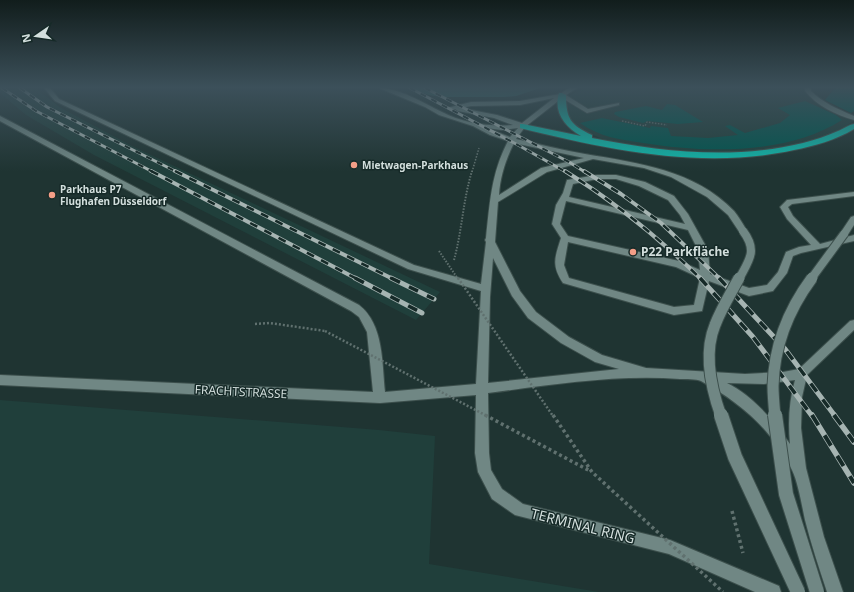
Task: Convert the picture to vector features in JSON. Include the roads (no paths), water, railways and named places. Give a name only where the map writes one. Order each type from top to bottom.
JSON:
[{"type":"highway","points":[[565,116],[569,122],[584,135],[603,142]]},
{"type":"highway","points":[[523,126],[603,142],[685,155],[750,155],[799,147],[825,139],[853,126]]},
{"type":"street","points":[[91,116],[411,267],[486,289]]},
{"type":"street","points":[[446,116],[475,125],[492,134],[512,140],[564,152],[645,166],[688,181],[710,195],[731,213],[744,231],[752,249],[749,261],[714,326],[708,357],[716,402],[735,457],[798,592]]},
{"type":"street","points":[[493,116],[523,126]]},
{"type":"street","name":"TERMINAL RING","points":[[536,116],[523,126],[512,140],[506,152],[496,183],[493,202],[486,289],[482,389],[482,453],[486,472],[497,494],[520,510],[670,547],[773,592]]},
{"type":"street","points":[[0,118],[364,314],[372,332],[380,398]]},
{"type":"street","points":[[475,125],[501,128],[523,126]]},
{"type":"street","points":[[493,202],[544,170],[568,162],[599,158]]},
{"type":"street","points":[[565,238],[559,260],[559,271],[566,281],[674,311],[698,308],[705,276],[703,250],[684,214],[672,198],[642,184],[616,177],[596,177],[570,182],[560,205],[556,224],[565,238],[680,264],[705,276],[749,292],[770,288],[782,273],[789,254],[799,250],[854,238]]},
{"type":"street","points":[[818,247],[790,217],[784,208],[790,202],[798,200],[854,194]]},
{"type":"street","points":[[564,198],[661,219],[692,228]]},
{"type":"street","points":[[817,592],[786,494],[775,425],[773,385],[780,340],[790,314],[804,289],[854,219]]},
{"type":"street","points":[[489,240],[516,293],[532,315],[564,340],[599,359],[650,373]]},
{"type":"street","points":[[482,389],[578,378],[650,373],[754,380],[786,378],[802,373],[854,324]]},
{"type":"street","points":[[802,373],[796,397],[795,428],[799,468],[817,537],[835,592]]},
{"type":"street","points":[[700,376],[733,393],[755,410],[775,433],[799,468]]},
{"type":"street","name":"FRACHTSTRASSE","points":[[0,380],[380,398],[482,389]]},
{"type":"railway","points":[[45,116],[153,172]]},
{"type":"railway","points":[[64,116],[175,171]]},
{"type":"railway","points":[[462,116],[566,172]]},
{"type":"railway","points":[[479,116],[569,162],[585,172]]},
{"type":"railway","points":[[151,171],[357,279]]},
{"type":"railway","points":[[175,171],[393,279]]},
{"type":"railway","points":[[565,171],[636,221],[700,278]]},
{"type":"railway","points":[[584,171],[621,194],[661,223],[719,278]]},
{"type":"railway","points":[[355,278],[422,313]]},
{"type":"railway","points":[[391,278],[434,299]]},
{"type":"railway","points":[[700,278],[753,337],[812,416]]},
{"type":"railway","points":[[719,278],[785,349],[835,416]]},
{"type":"railway","points":[[812,415],[854,483]]},
{"type":"railway","points":[[834,415],[854,442]]},
{"type":"place","name":"Mietwagen-Parkhaus","points":[[354,165]]},
{"type":"place","name":"Parkhaus P7 Flughafen Düsseldorf","points":[[52,195]]},
{"type":"place","name":"P22 Parkfläche","points":[[633,252]]}]
